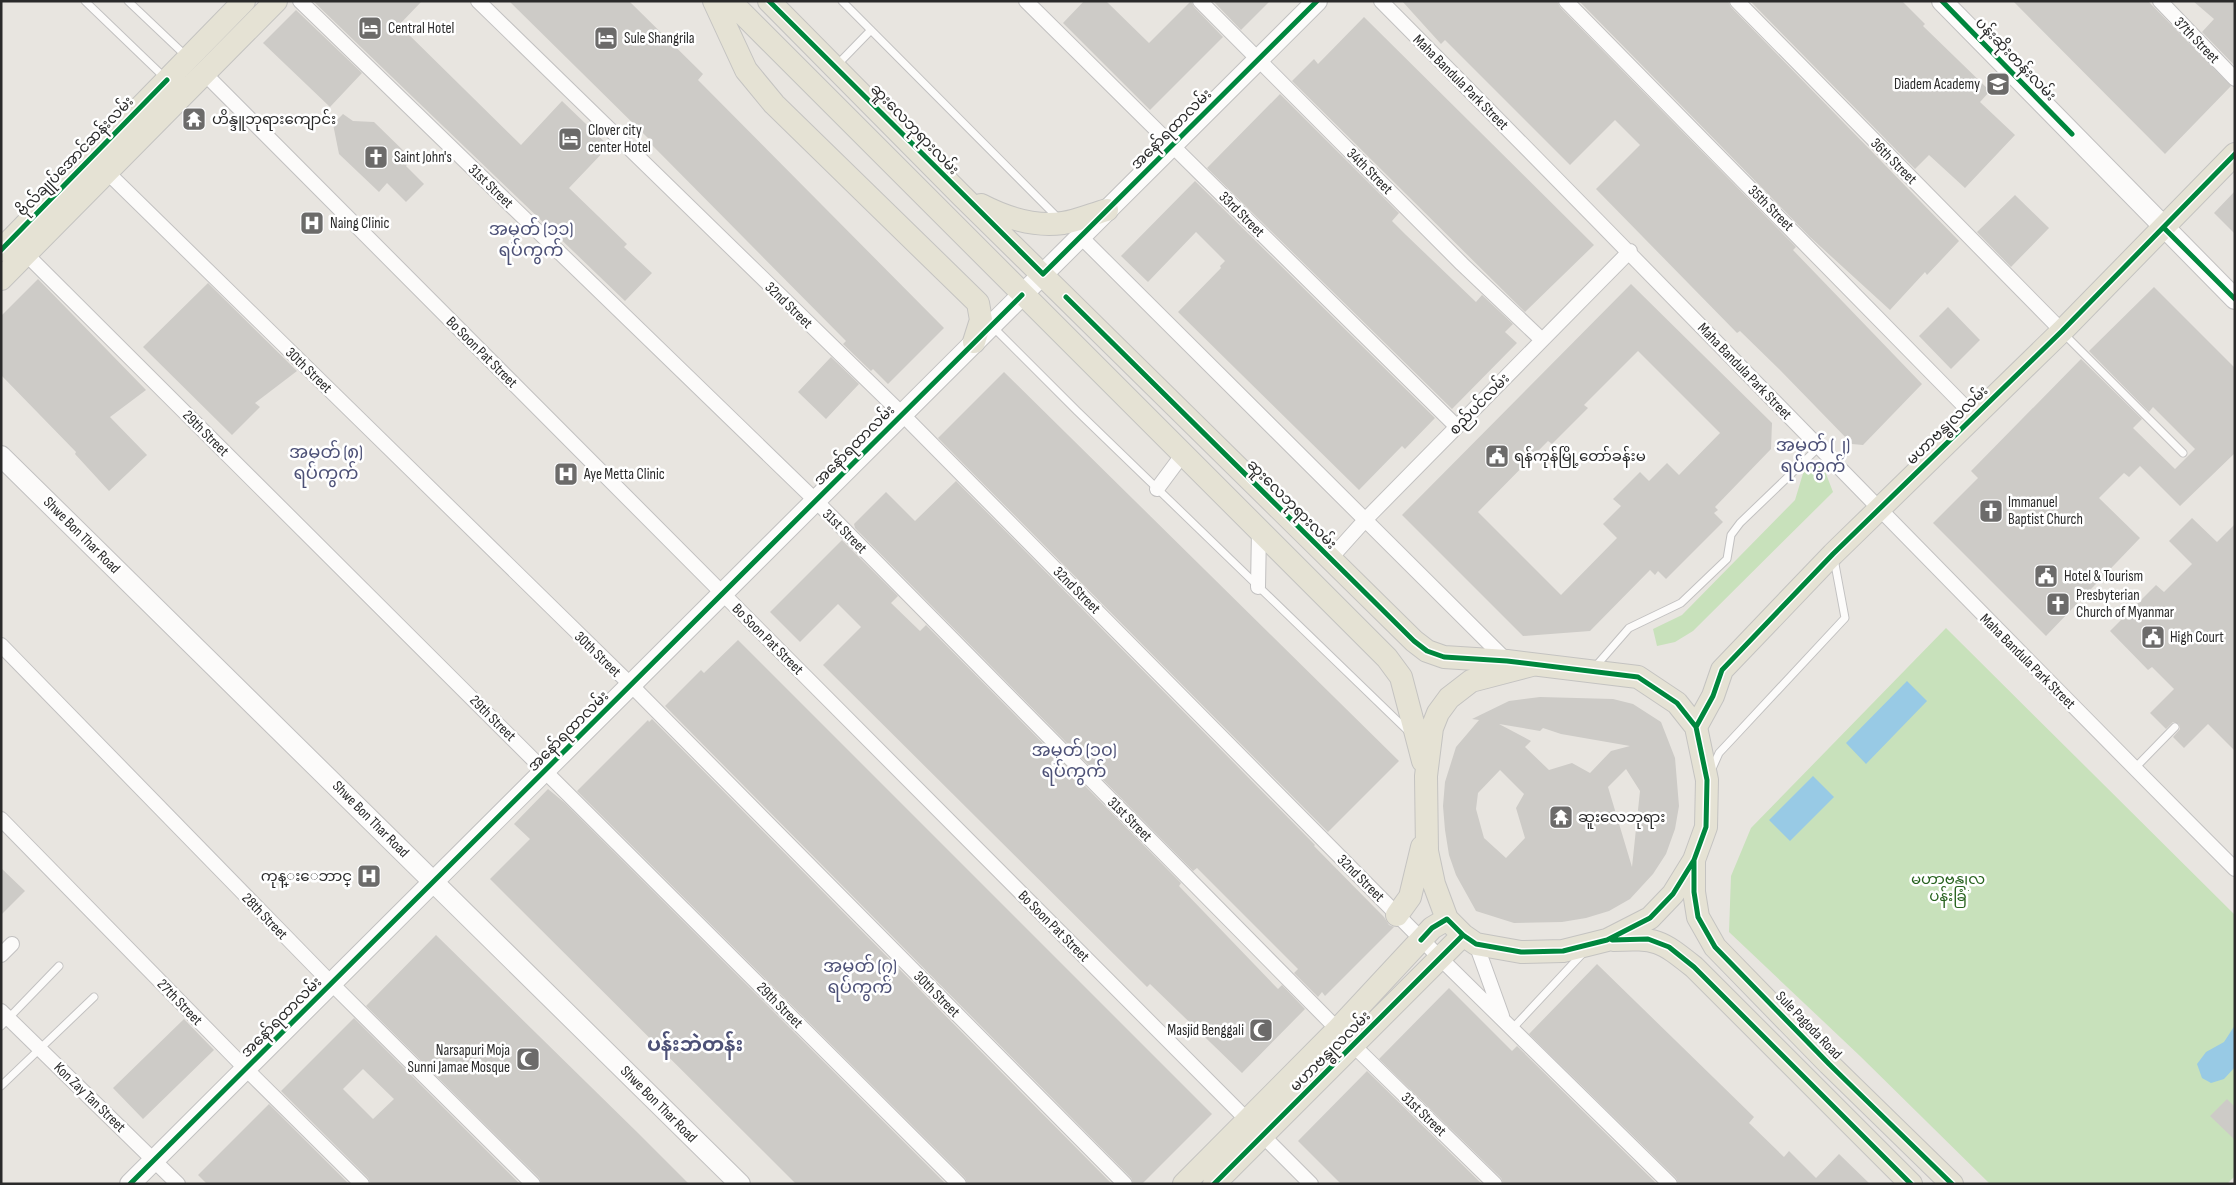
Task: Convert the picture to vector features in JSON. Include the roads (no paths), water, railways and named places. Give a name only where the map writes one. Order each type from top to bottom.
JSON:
[{"type":"main road","name":"ဗိုလ်ချုပ်အောင်ဆန်းလမ်း","points":[[1,250],[80,185],[107,172],[196,66],[244,1]]},
{"type":"main road","name":"ဗိုလ်ချုပ်အောင်ဆန်းလမ်း","points":[[1,279],[26,254],[167,80],[196,66],[276,1]]},
{"type":"main road","points":[[714,1],[746,70],[774,104],[978,303],[981,320],[974,342]]},
{"type":"main road","points":[[730,1],[1387,658],[1401,677],[1426,776]]},
{"type":"main road","name":"ဆူးလေဘုရားလမ်း","points":[[769,1],[836,66],[962,196],[1414,641],[1427,651],[1444,657],[1506,661],[1638,677],[1677,703],[1696,727]]},
{"type":"main road","name":"အနော်ရထာလမ်း","points":[[130,1184],[1317,1]]},
{"type":"main road","name":"ပန်းဆိုးတန်းလမ်း","points":[[1942,1],[2235,298]]},
{"type":"main road","name":"မဟာဗန္ဓုလလမ်း","points":[[1696,727],[1713,696],[1722,670],[1833,554],[1879,509],[1969,411],[2056,326],[2164,228],[2235,154]]},
{"type":"main road","points":[[962,196],[1004,217],[1035,223],[1063,223],[1107,210]]},
{"type":"main road","name":"Shwe Bon Thar Road","points":[[1,456],[740,1184]]},
{"type":"main road","points":[[1532,665],[1471,681],[1449,698],[1438,713],[1432,728],[1426,776],[1425,816],[1429,867],[1447,919],[1469,940],[1521,952],[1563,950],[1599,943],[1648,939],[1669,947],[1694,967],[1911,1184]]},
{"type":"main road","points":[[1599,943],[1650,918],[1673,894],[1694,860],[1706,828],[1707,780],[1696,727]]},
{"type":"main road","points":[[1397,915],[1410,897],[1416,877],[1425,816]]},
{"type":"main road","name":"Sule Pagoda Road","points":[[1694,860],[1694,892],[1698,917],[1715,947],[1829,1064],[1952,1184]]},
{"type":"main road","name":"မဟာဗန္ဓုလလမ်း","points":[[1346,1037],[1421,940],[1432,928],[1447,919]]},
{"type":"main road","name":"မဟာဗန္ဓုလလမ်း","points":[[1184,1184],[1255,1128],[1346,1037],[1440,958],[1469,940]]},
{"type":"main road","name":"မဟာဗန္ဓုလလမ်း","points":[[1214,1184],[1255,1128]]},
{"type":"street","name":"31st Street","points":[[300,1],[816,501],[1346,1037],[1495,1184]]},
{"type":"street","name":"32nd Street","points":[[478,1],[902,414],[1421,940],[1670,1184]]},
{"type":"street","name":"33rd Street","points":[[1026,1],[1457,427]]},
{"type":"street","name":"34th Street","points":[[1200,1],[1462,264],[1541,339]]},
{"type":"street","name":"Maha Bandula Park Street","points":[[1381,1],[1630,252],[2134,769],[2235,869]]},
{"type":"street","name":"35th Street","points":[[1566,1],[1969,411]]},
{"type":"street","name":"36th Street","points":[[1737,1],[2056,326]]},
{"type":"street","name":"37th Street","points":[[2160,1],[2235,79]]},
{"type":"street","name":"Bo Soon Pat Street","points":[[196,66],[1310,1184]]},
{"type":"street","name":"30th Street","points":[[107,172],[630,685],[1125,1184]]},
{"type":"street","points":[[1081,237],[1366,519],[1506,661]]},
{"type":"street","name":"စည်ပင်လမ်း","points":[[1330,560],[1366,519],[1541,339],[1630,252]]},
{"type":"street","name":"29th Street","points":[[26,254],[959,1184]]},
{"type":"street","points":[[1157,489],[1183,454]]},
{"type":"street","points":[[1258,587],[1259,530]]},
{"type":"street","name":"28th Street","points":[[1,644],[332,984],[533,1184]]},
{"type":"street","name":"27th Street","points":[[1,819],[246,1069],[362,1184]]},
{"type":"street","points":[[1469,940],[1508,1025]]},
{"type":"street","points":[[1,955],[12,944]]},
{"type":"street","name":"Kon Zay Tan Street","points":[[4,1019],[40,1049],[178,1184]]},
{"type":"lane","points":[[85,1],[167,80]]},
{"type":"lane","points":[[128,1],[196,66]]},
{"type":"lane","points":[[842,1],[1063,223]]},
{"type":"lane","points":[[836,66],[871,30]]},
{"type":"lane","points":[[991,325],[1157,489],[1258,587],[1375,696],[1417,739]]},
{"type":"lane","points":[[2056,326],[2183,453]]},
{"type":"lane","points":[[1592,670],[1629,628],[1681,603],[1727,559],[1731,535],[1740,523],[1819,447]]},
{"type":"lane","points":[[1707,780],[1719,753],[1755,712],[1845,618],[1833,554]]},
{"type":"lane","points":[[2134,769],[2175,727]]},
{"type":"lane","points":[[1508,1025],[1599,943]]},
{"type":"lane","points":[[4,1019],[59,966]]},
{"type":"lane","points":[[1,1086],[94,997]]},
{"type":"water","points":[[1907,681],[1927,701],[1866,764],[1846,743]]},
{"type":"water","points":[[1813,776],[1834,797],[1790,841],[1769,820]]},
{"type":"water","points":[[2235,1025],[2235,1067],[2224,1079],[2211,1083],[2202,1078],[2197,1064],[2206,1052],[2224,1042]]},
{"type":"place","name":"Central Hotel","points":[[370,28]]},
{"type":"place","name":"Sule Shangrila","points":[[606,38]]},
{"type":"place","name":"Diadem Academy","points":[[1998,84]]},
{"type":"place","name":"ဟိန္ဒူဘုရားကျောင်း","points":[[194,119]]},
{"type":"place","name":"Clover city center Hotel","points":[[570,139]]},
{"type":"place","name":"Saint John's","points":[[376,157]]},
{"type":"place","name":"Naing Clinic","points":[[312,223]]},
{"type":"place","name":"ရန်ကုန်မြို့တော်ခန်းမ","points":[[1497,456]]},
{"type":"place","name":"Aye Metta Clinic","points":[[566,474]]},
{"type":"place","name":"Immanuel Baptist Church","points":[[1991,511]]},
{"type":"place","name":"Hotel & Tourism","points":[[2046,576]]},
{"type":"place","name":"Presbyterian Church of Myanmar","points":[[2058,604]]},
{"type":"place","name":"High Court","points":[[2153,637]]},
{"type":"place","name":"ဆူးလေဘုရား","points":[[1561,817]]},
{"type":"place","name":"ကုန္းေဘာင္","points":[[369,876]]},
{"type":"place","name":"Masjid Benggali","points":[[1261,1030]]},
{"type":"place","name":"Narsapuri Moja Sunni Jamae Mosque","points":[[528,1059]]},
{"type":"district","name":"အမှတ် (၁၁) ရပ်ကွက်","points":[[531,239]]},
{"type":"district","name":"အမှတ် (၂) ရပ်ကွက်","points":[[1813,455]]},
{"type":"district","name":"အမှတ် (၈) ရပ်ကွက်","points":[[326,462]]},
{"type":"district","name":"အမှတ် (၁၀) ရပ်ကွက်","points":[[1074,760]]},
{"type":"district","name":"အမှတ် (၇) ရပ်ကွက်","points":[[860,976]]},
{"type":"district","name":"ပန်းဘဲတန်း","points":[[695,1044]]},
{"type":"park label","name":"မဟာဗန္ဓုလ ပန်းခြံ","points":[[1948,888]]}]
